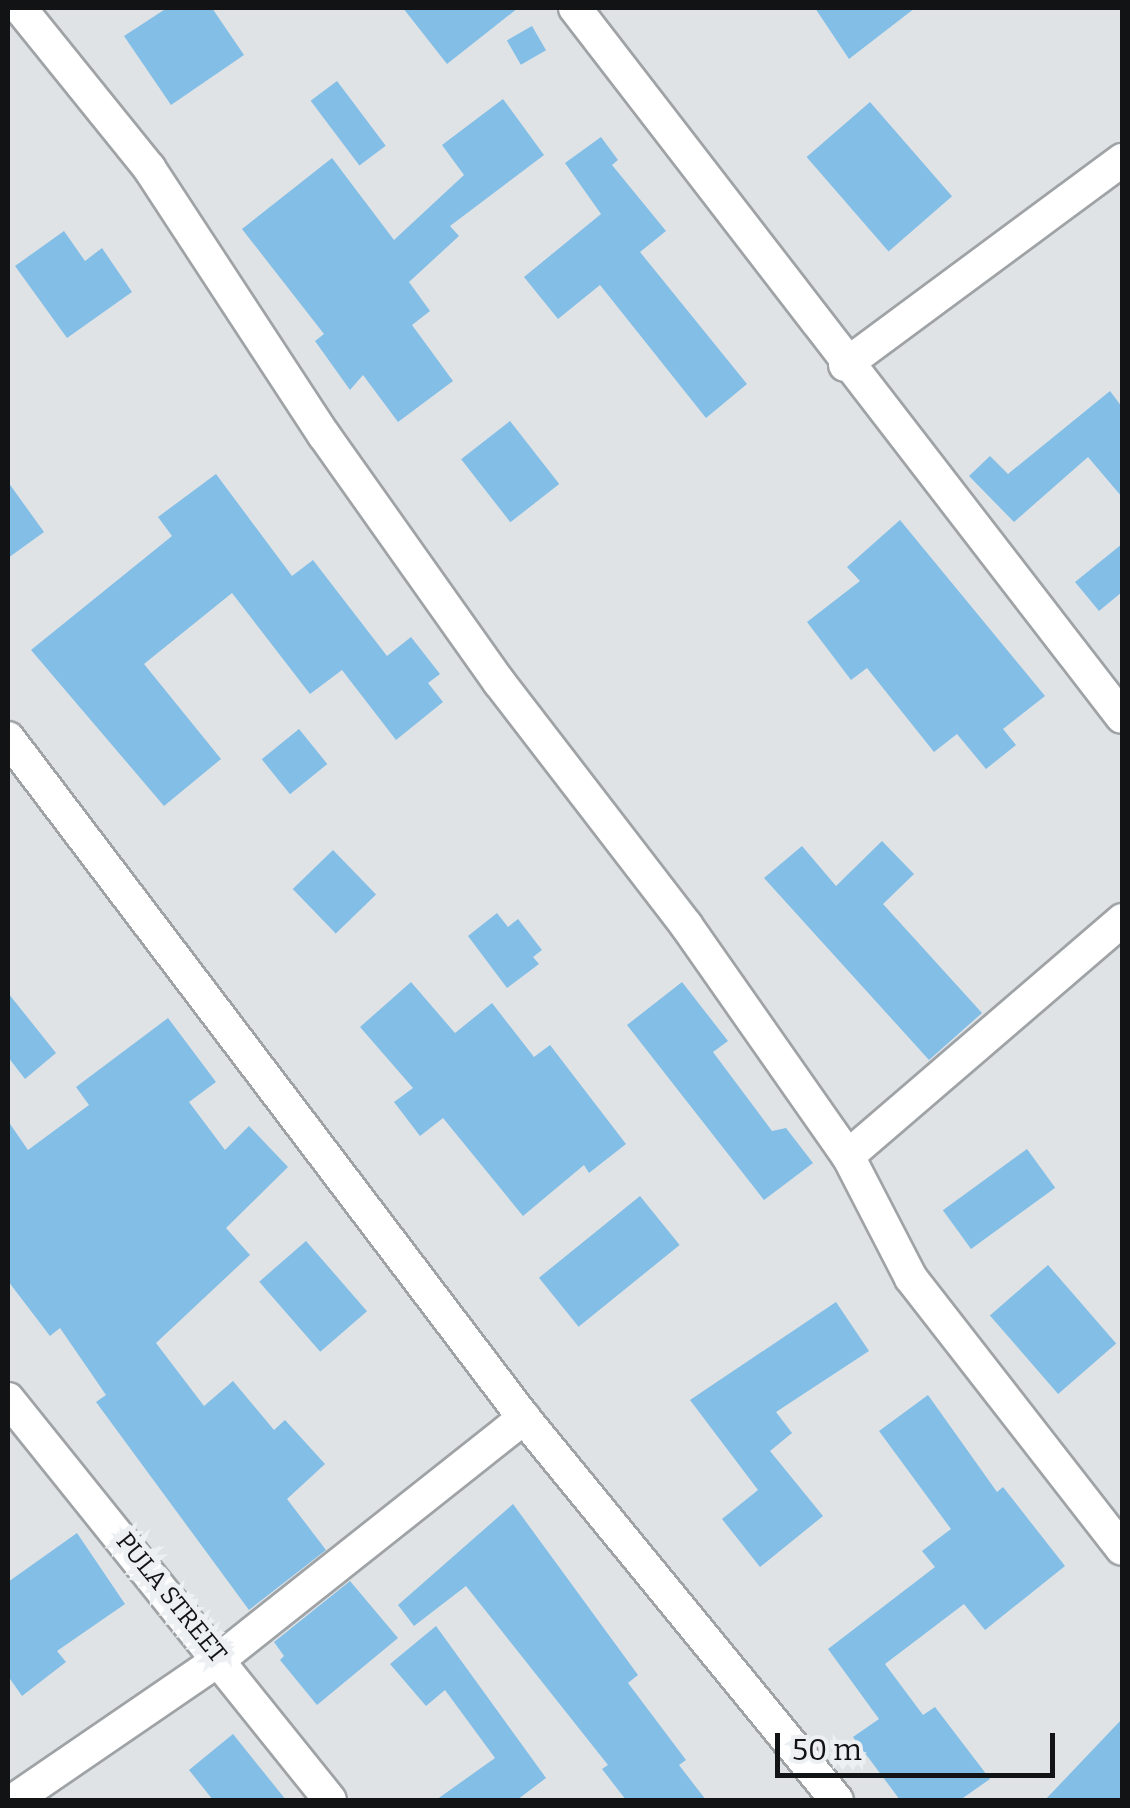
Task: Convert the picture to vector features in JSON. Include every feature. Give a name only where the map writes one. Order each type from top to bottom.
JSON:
[{"type":"street","points":[[20,8],[148,168],[433,589],[686,925],[848,1156],[911,1278],[1122,1548]]},
{"type":"street","points":[[575,8],[845,365],[1120,710]]},
{"type":"street","points":[[845,365],[1122,160]]},
{"type":"street","points":[[8,738],[524,1418],[837,1800]]},
{"type":"street","points":[[848,1156],[1122,920]]},
{"type":"street","name":"PULA STREET","points":[[8,1399],[222,1658],[330,1800]]},
{"type":"street","points":[[14,1800],[222,1658],[524,1418]]},
{"type":"building","points":[[167,8],[212,8],[244,55],[171,105],[124,36]]},
{"type":"building","points":[[403,8],[518,8],[447,64]]},
{"type":"building","points":[[815,8],[915,8],[849,59]]},
{"type":"building","points":[[532,26],[546,50],[521,65],[507,40]]},
{"type":"building","points":[[337,81],[386,146],[359,166],[311,101]]},
{"type":"building","points":[[503,99],[544,155],[450,226],[459,236],[409,282],[430,311],[412,325],[453,381],[398,422],[363,375],[350,390],[315,341],[324,334],[242,229],[332,158],[394,240],[464,175],[442,145]]},
{"type":"building","points":[[870,102],[952,196],[889,251],[807,157]]},
{"type":"building","points":[[601,137],[618,160],[612,165],[666,231],[640,252],[747,384],[706,418],[600,285],[558,319],[524,277],[601,214],[565,163]]},
{"type":"building","points":[[64,231],[85,261],[102,248],[132,292],[67,338],[15,266]]},
{"type":"building","points":[[1110,391],[1122,407],[1122,497],[1088,457],[1014,522],[969,476],[990,456],[1008,474]]},
{"type":"building","points":[[510,421],[559,484],[510,522],[461,459]]},
{"type":"building","points":[[216,474],[292,576],[313,560],[387,656],[411,637],[440,674],[428,683],[443,702],[396,740],[342,670],[310,694],[232,593],[144,664],[221,759],[164,806],[31,650],[172,536],[158,517]]},
{"type":"building","points":[[8,482],[44,532],[8,558]]},
{"type":"building","points":[[900,520],[1045,696],[1003,729],[1016,745],[986,769],[957,734],[934,752],[867,668],[851,680],[807,622],[860,581],[847,567]]},
{"type":"building","points":[[1122,544],[1122,592],[1099,611],[1075,582]]},
{"type":"building","points":[[299,729],[327,764],[290,794],[262,759]]},
{"type":"building","points":[[882,841],[914,874],[883,904],[982,1013],[929,1060],[764,878],[802,846],[836,886]]},
{"type":"building","points":[[333,850],[376,895],[336,933],[293,889]]},
{"type":"building","points":[[497,913],[508,927],[518,919],[542,950],[533,957],[539,964],[507,988],[468,936]]},
{"type":"building","points":[[411,982],[455,1033],[492,1003],[534,1057],[550,1045],[626,1144],[589,1173],[584,1165],[523,1216],[443,1118],[420,1136],[394,1102],[413,1088],[360,1027]]},
{"type":"building","points":[[682,982],[728,1041],[713,1052],[772,1131],[786,1128],[813,1163],[764,1200],[627,1025]]},
{"type":"building","points":[[8,993],[56,1053],[25,1079],[8,1057]]},
{"type":"building","points":[[168,1018],[216,1082],[189,1102],[225,1150],[249,1126],[288,1167],[226,1228],[250,1255],[156,1343],[204,1406],[233,1381],[274,1430],[285,1420],[325,1464],[287,1499],[326,1550],[249,1610],[96,1402],[106,1395],[60,1328],[50,1336],[8,1281],[8,1121],[28,1150],[89,1105],[76,1087]]},
{"type":"building","points":[[1027,1149],[1055,1188],[971,1249],[943,1210]]},
{"type":"building","points":[[640,1196],[680,1245],[579,1327],[539,1278]]},
{"type":"building","points":[[306,1241],[367,1311],[320,1352],[259,1282]]},
{"type":"building","points":[[1048,1265],[1116,1343],[1058,1394],[990,1316]]},
{"type":"building","points":[[836,1302],[869,1351],[776,1412],[792,1433],[770,1451],[823,1516],[760,1567],[722,1519],[758,1490],[690,1400]]},
{"type":"building","points":[[928,1395],[997,1492],[1003,1487],[1065,1566],[985,1630],[964,1604],[885,1664],[923,1715],[935,1707],[990,1779],[960,1800],[900,1800],[853,1737],[879,1719],[828,1649],[935,1567],[922,1551],[951,1529],[879,1431]]},
{"type":"building","points":[[513,1504],[638,1675],[628,1683],[686,1760],[679,1765],[706,1800],[626,1800],[602,1769],[608,1765],[466,1586],[414,1626],[398,1605]]},
{"type":"building","points":[[77,1533],[125,1604],[57,1651],[66,1662],[22,1696],[8,1676],[8,1582]]},
{"type":"building","points":[[350,1581],[398,1638],[317,1705],[280,1660],[284,1656],[274,1642]]},
{"type":"building","points":[[436,1626],[546,1778],[517,1800],[436,1800],[495,1758],[445,1690],[426,1706],[390,1664]]},
{"type":"building","points":[[1122,1719],[1122,1800],[1045,1800]]},
{"type":"building","points":[[233,1734],[286,1800],[213,1800],[189,1770]]}]
